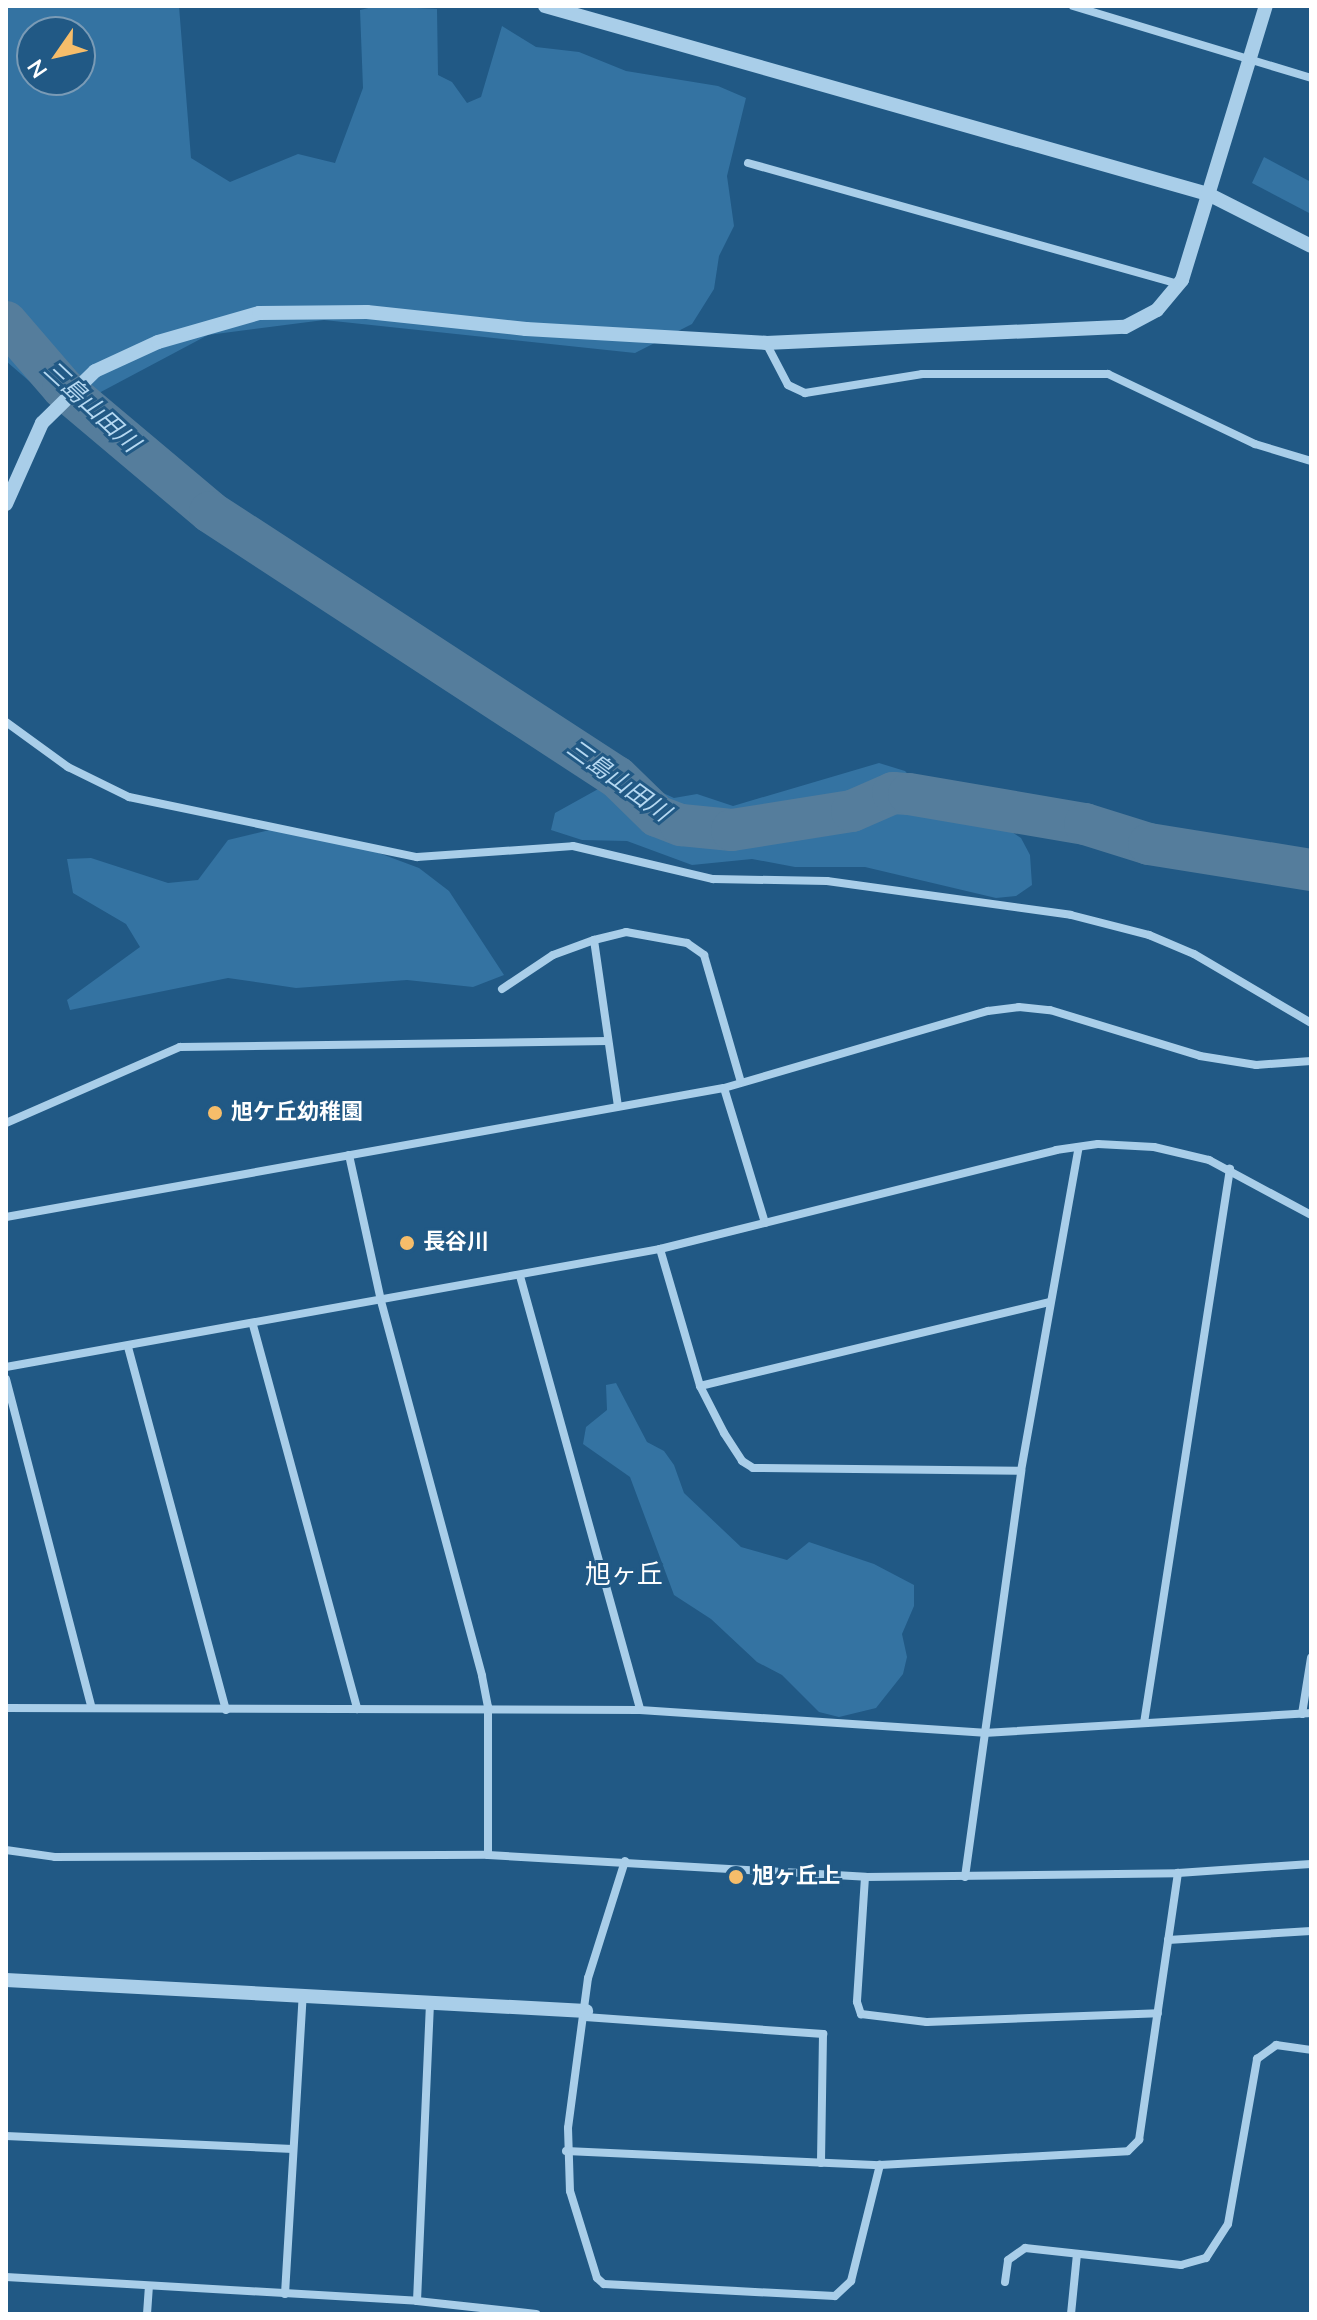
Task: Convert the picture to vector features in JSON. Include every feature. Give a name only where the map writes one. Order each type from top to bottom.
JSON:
[{"type":"street","points":[[545,6],[1208,194],[1311,246]]},
{"type":"street","points":[[1073,6],[1311,78]]},
{"type":"street","points":[[6,504],[42,423],[95,371],[158,342],[294,309],[766,343],[1105,332],[1157,310],[1180,284],[1266,6]]},
{"type":"street","points":[[748,163],[1180,284]]},
{"type":"street","points":[[766,343],[788,385],[805,393],[922,374],[1108,374],[1255,444],[1311,461]]},
{"type":"street","points":[[6,722],[68,767],[129,797],[417,857],[573,846],[713,879],[843,883],[1071,915],[1149,935],[1194,954],[1311,1023]]},
{"type":"street","points":[[502,989],[553,955],[594,940],[649,933],[697,947],[704,955],[741,1082]]},
{"type":"street","points":[[594,940],[618,1106]]},
{"type":"street","points":[[6,1217],[724,1088],[988,1011],[1019,1007],[1050,1010],[1200,1056],[1256,1065],[1311,1061]]},
{"type":"street","points":[[6,1123],[180,1047],[608,1041]]},
{"type":"street","points":[[724,1088],[765,1223]]},
{"type":"street","points":[[965,1877],[1021,1471],[1079,1147]]},
{"type":"street","points":[[6,1367],[253,1325],[660,1249],[1079,1147],[1154,1147],[1230,1169],[1311,1215]]},
{"type":"street","points":[[349,1155],[381,1301],[488,1707],[488,1855]]},
{"type":"street","points":[[1144,1723],[1230,1169]]},
{"type":"street","points":[[660,1249],[700,1386],[742,1461],[753,1468],[1021,1471]]},
{"type":"street","points":[[520,1276],[640,1710]]},
{"type":"street","points":[[700,1386],[1049,1302]]},
{"type":"street","points":[[253,1325],[357,1709]]},
{"type":"street","points":[[128,1347],[226,1710]]},
{"type":"street","points":[[6,1379],[91,1705]]},
{"type":"street","points":[[6,1708],[91,1705],[226,1710],[488,1707],[640,1710],[984,1733],[1307,1713],[1311,1658]]},
{"type":"street","points":[[6,1850],[55,1857],[488,1855],[865,1877],[1178,1873],[1311,1864]]},
{"type":"street","points":[[625,1861],[588,1978],[586,2014],[566,2151],[570,2191],[590,2264],[604,2284],[835,2296],[851,2281],[880,2165]]},
{"type":"street","points":[[566,2151],[880,2165],[1128,2151],[1139,2140],[1178,1873]]},
{"type":"street","points":[[865,1877],[857,2002],[861,2014],[927,2022],[1158,2013]]},
{"type":"street","points":[[1168,1940],[1311,1931]]},
{"type":"street","points":[[6,1980],[303,1995],[823,2034],[821,2163]]},
{"type":"street","points":[[285,2294],[303,1995]]},
{"type":"street","points":[[417,2301],[430,2006]]},
{"type":"street","points":[[1005,2282],[1008,2260],[1025,2248],[1181,2265],[1196,2263],[1215,2250],[1228,2224],[1257,2059],[1276,2045],[1311,2050]]},
{"type":"street","points":[[6,2136],[293,2149]]},
{"type":"street","points":[[1071,2314],[1077,2254]]},
{"type":"street","points":[[6,2277],[417,2301],[536,2314]]},
{"type":"street","points":[[147,2314],[149,2286]]},
{"type":"shaded area","points":[[6,6],[179,6],[191,158],[230,182],[298,154],[335,163],[363,88],[360,10],[377,6],[437,9],[438,75],[452,82],[467,103],[481,97],[502,26],[536,47],[579,52],[626,71],[718,86],[746,98],[727,176],[734,226],[719,256],[714,289],[692,324],[635,353],[324,320],[208,335],[97,394],[70,377],[36,387],[6,361]]},
{"type":"shaded area","points":[[1264,157],[1311,182],[1311,214],[1252,183]]},
{"type":"shaded area","points":[[879,763],[905,771],[946,817],[981,812],[1021,838],[1030,855],[1032,885],[1016,896],[996,898],[865,867],[795,867],[752,859],[692,865],[627,841],[582,840],[551,830],[555,813],[609,783],[637,781],[674,798],[697,794],[733,806]]},
{"type":"shaded area","points":[[278,828],[352,843],[419,868],[449,891],[504,975],[473,987],[407,980],[296,988],[228,978],[70,1010],[67,1000],[140,947],[126,924],[73,893],[67,859],[91,858],[168,883],[198,880],[228,840]]},
{"type":"shaded area","points":[[616,1383],[647,1442],[664,1451],[674,1465],[684,1493],[741,1547],[787,1560],[809,1542],[874,1564],[914,1585],[914,1606],[902,1634],[907,1657],[903,1674],[876,1708],[839,1717],[819,1712],[782,1675],[757,1662],[711,1619],[674,1595],[630,1477],[583,1444],[586,1427],[607,1410],[606,1385]]},
{"type":"waterway","name":"三島山田川","points":[[6,322],[63,388],[210,512],[617,777],[657,816],[681,825],[732,830],[852,811],[893,793],[909,794],[1085,824],[1149,844],[1311,870]]},
{"type":"place","name":"旭ケ丘幼稚園","points":[[215,1113]]},
{"type":"place","name":"長谷川","points":[[407,1243]]},
{"type":"place","name":"旭ヶ丘上","points":[[736,1877]]},
{"type":"district","name":"旭ヶ丘","points":[[624,1575]]}]
